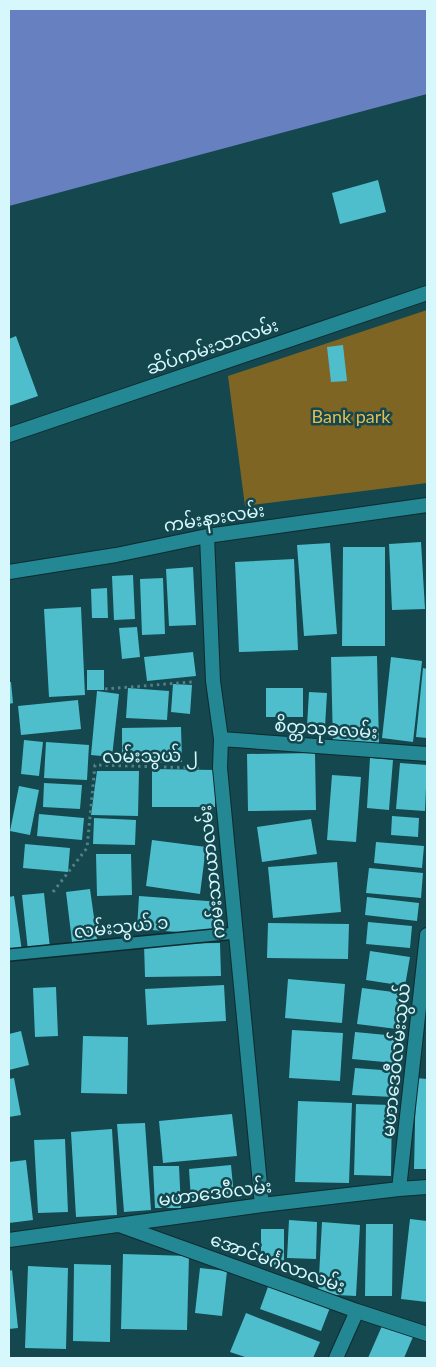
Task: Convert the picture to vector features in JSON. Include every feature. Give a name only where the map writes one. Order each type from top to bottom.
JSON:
[{"type":"street","name":"ဆိပ်ကမ်းသာလမ်း","points":[[9,435],[427,293]]},
{"type":"street","name":"ကမ်းနားလမ်း","points":[[9,572],[116,555],[207,536],[427,506]]},
{"type":"street","name":"ကမ်းသာယာလမ်း","points":[[207,536],[213,681],[221,739],[220,768],[262,1205]]},
{"type":"street","name":"စိတ္တသုခလမ်း","points":[[221,739],[427,754]]},
{"type":"street","name":"မဟာဒေဝီလမ်းသွယ်","points":[[399,1189],[427,935]]},
{"type":"street","name":"မဟာဒေဝီလမ်း","points":[[9,1240],[262,1205],[427,1187]]},
{"type":"street","name":"အောင်မင်္ဂလာလမ်း","points":[[116,1224],[357,1311],[427,1334]]},
{"type":"street","points":[[336,1358],[357,1311]]},
{"type":"lane","name":"လမ်းသွယ် ၁","points":[[9,955],[236,933]]},
{"type":"path","points":[[105,689],[213,681]]},
{"type":"path","name":"လမ်းသွယ် ၂","points":[[53,892],[87,848],[95,765],[220,768]]},
{"type":"green space","name":"Bank park","points":[[427,310],[427,483],[245,506],[228,376]]},
{"type":"water","points":[[9,9],[427,9],[427,94],[9,206]]},
{"type":"building","points":[[378,180],[386,212],[340,224],[332,193]]},
{"type":"building","points":[[16,336],[38,396],[9,406],[9,339]]},
{"type":"building","points":[[343,345],[347,381],[331,382],[327,347]]},
{"type":"building","points":[[421,542],[425,609],[392,610],[389,544]]},
{"type":"building","points":[[330,543],[337,634],[304,636],[297,545]]},
{"type":"building","points":[[343,547],[385,547],[385,646],[342,646]]},
{"type":"building","points":[[294,559],[298,650],[239,652],[235,562]]},
{"type":"building","points":[[193,567],[196,625],[169,626],[166,569]]},
{"type":"building","points":[[133,575],[135,619],[114,620],[112,576]]},
{"type":"building","points":[[163,578],[165,634],[142,635],[140,579]]},
{"type":"building","points":[[107,588],[108,618],[92,618],[91,589]]},
{"type":"building","points":[[81,607],[85,695],[49,697],[44,609]]},
{"type":"building","points":[[137,627],[140,657],[122,659],[119,628]]},
{"type":"building","points":[[193,652],[196,676],[147,681],[144,657]]},
{"type":"building","points":[[377,656],[379,745],[333,746],[331,657]]},
{"type":"building","points":[[391,657],[422,661],[413,742],[382,738]]},
{"type":"building","points":[[423,668],[427,669],[427,738],[416,737]]},
{"type":"building","points":[[87,670],[104,670],[104,690],[87,690]]},
{"type":"building","points":[[9,682],[11,682],[13,703],[9,704]]},
{"type":"building","points":[[173,684],[192,685],[190,714],[171,712]]},
{"type":"building","points":[[128,688],[169,691],[167,720],[126,718]]},
{"type":"building","points":[[266,688],[303,688],[303,717],[266,717]]},
{"type":"building","points":[[97,691],[119,694],[112,757],[91,755]]},
{"type":"building","points":[[309,692],[327,693],[325,727],[307,726]]},
{"type":"building","points":[[78,700],[81,729],[21,735],[18,706]]},
{"type":"building","points":[[181,727],[182,762],[122,763],[122,728]]},
{"type":"building","points":[[24,740],[43,742],[39,776],[21,774]]},
{"type":"building","points":[[46,742],[89,745],[87,780],[44,778]]},
{"type":"building","points":[[315,753],[316,810],[248,811],[247,754]]},
{"type":"building","points":[[370,758],[393,760],[389,810],[367,808]]},
{"type":"building","points":[[400,763],[427,765],[425,811],[396,809]]},
{"type":"building","points":[[152,769],[215,770],[215,807],[152,807]]},
{"type":"building","points":[[97,771],[139,771],[138,816],[91,815]]},
{"type":"building","points":[[332,775],[361,777],[356,842],[327,840]]},
{"type":"building","points":[[44,783],[82,785],[80,809],[43,807]]},
{"type":"building","points":[[19,786],[39,790],[30,835],[10,831]]},
{"type":"building","points":[[39,814],[84,818],[82,840],[37,836]]},
{"type":"building","points":[[392,816],[419,818],[418,837],[391,835]]},
{"type":"building","points":[[94,818],[136,820],[135,845],[93,844]]},
{"type":"building","points":[[311,819],[317,854],[262,862],[257,827]]},
{"type":"building","points":[[152,840],[206,847],[200,894],[146,886]]},
{"type":"building","points":[[376,842],[424,846],[422,868],[374,863]]},
{"type":"building","points":[[25,844],[70,848],[68,872],[23,868]]},
{"type":"building","points":[[96,854],[131,854],[132,895],[97,896]]},
{"type":"building","points":[[337,862],[341,912],[273,918],[268,867]]},
{"type":"building","points":[[369,868],[423,873],[421,898],[366,893]]},
{"type":"building","points":[[90,889],[97,939],[72,942],[66,892]]},
{"type":"building","points":[[44,893],[50,948],[28,951],[22,895]]},
{"type":"building","points":[[14,896],[22,951],[9,952],[9,897]]},
{"type":"building","points":[[139,896],[221,902],[219,935],[137,929]]},
{"type":"building","points":[[367,897],[419,903],[417,921],[365,915]]},
{"type":"building","points":[[368,922],[412,926],[410,948],[366,944]]},
{"type":"building","points":[[268,923],[349,924],[348,959],[267,958]]},
{"type":"building","points":[[220,943],[221,976],[145,977],[144,944]]},
{"type":"building","points":[[370,951],[410,957],[405,986],[366,980]]},
{"type":"building","points":[[288,979],[345,984],[342,1023],[285,1018]]},
{"type":"building","points":[[224,985],[226,1021],[147,1025],[145,989]]},
{"type":"building","points":[[56,987],[58,1036],[35,1037],[33,988]]},
{"type":"building","points":[[362,988],[401,993],[397,1029],[357,1024]]},
{"type":"building","points":[[292,1030],[343,1033],[340,1081],[289,1078]]},
{"type":"building","points":[[21,1031],[29,1065],[9,1070],[9,1034]]},
{"type":"building","points":[[355,1032],[397,1036],[395,1063],[352,1059]]},
{"type":"building","points":[[83,1036],[128,1037],[127,1094],[81,1093]]},
{"type":"building","points":[[355,1068],[395,1071],[393,1097],[352,1095]]},
{"type":"building","points":[[14,1078],[21,1115],[9,1117],[9,1079]]},
{"type":"building","points":[[416,1078],[427,1079],[427,1169],[414,1169]]},
{"type":"building","points":[[298,1101],[352,1103],[349,1183],[295,1182]]},
{"type":"building","points":[[356,1104],[392,1105],[391,1176],[354,1175]]},
{"type":"building","points":[[232,1114],[237,1156],[163,1163],[159,1121]]},
{"type":"building","points":[[145,1123],[151,1210],[124,1212],[117,1124]]},
{"type":"building","points":[[112,1129],[117,1215],[76,1217],[71,1132]]},
{"type":"building","points":[[65,1139],[68,1212],[38,1213],[34,1140]]},
{"type":"building","points":[[26,1160],[33,1220],[9,1223],[9,1162]]},
{"type":"building","points":[[231,1165],[234,1196],[191,1200],[189,1169]]},
{"type":"building","points":[[153,1166],[179,1166],[181,1208],[155,1208]]},
{"type":"building","points":[[410,1219],[427,1221],[427,1302],[401,1299]]},
{"type":"building","points":[[289,1220],[317,1222],[316,1259],[287,1258]]},
{"type":"building","points":[[322,1222],[360,1225],[356,1296],[318,1294]]},
{"type":"building","points":[[366,1224],[393,1224],[392,1296],[365,1296]]},
{"type":"building","points":[[261,1229],[284,1229],[284,1265],[261,1264]]},
{"type":"building","points":[[123,1254],[189,1256],[187,1330],[121,1329]]},
{"type":"building","points":[[74,1264],[111,1265],[110,1342],[73,1341]]},
{"type":"building","points":[[28,1266],[68,1268],[66,1349],[25,1348]]},
{"type":"building","points":[[200,1268],[227,1271],[222,1316],[195,1313]]},
{"type":"building","points":[[12,1270],[18,1328],[9,1329],[9,1271]]},
{"type":"building","points":[[269,1284],[331,1305],[321,1331],[260,1309]]},
{"type":"building","points":[[246,1313],[320,1342],[313,1358],[248,1358],[230,1352]]},
{"type":"building","points":[[385,1319],[415,1332],[404,1358],[368,1358]]}]
